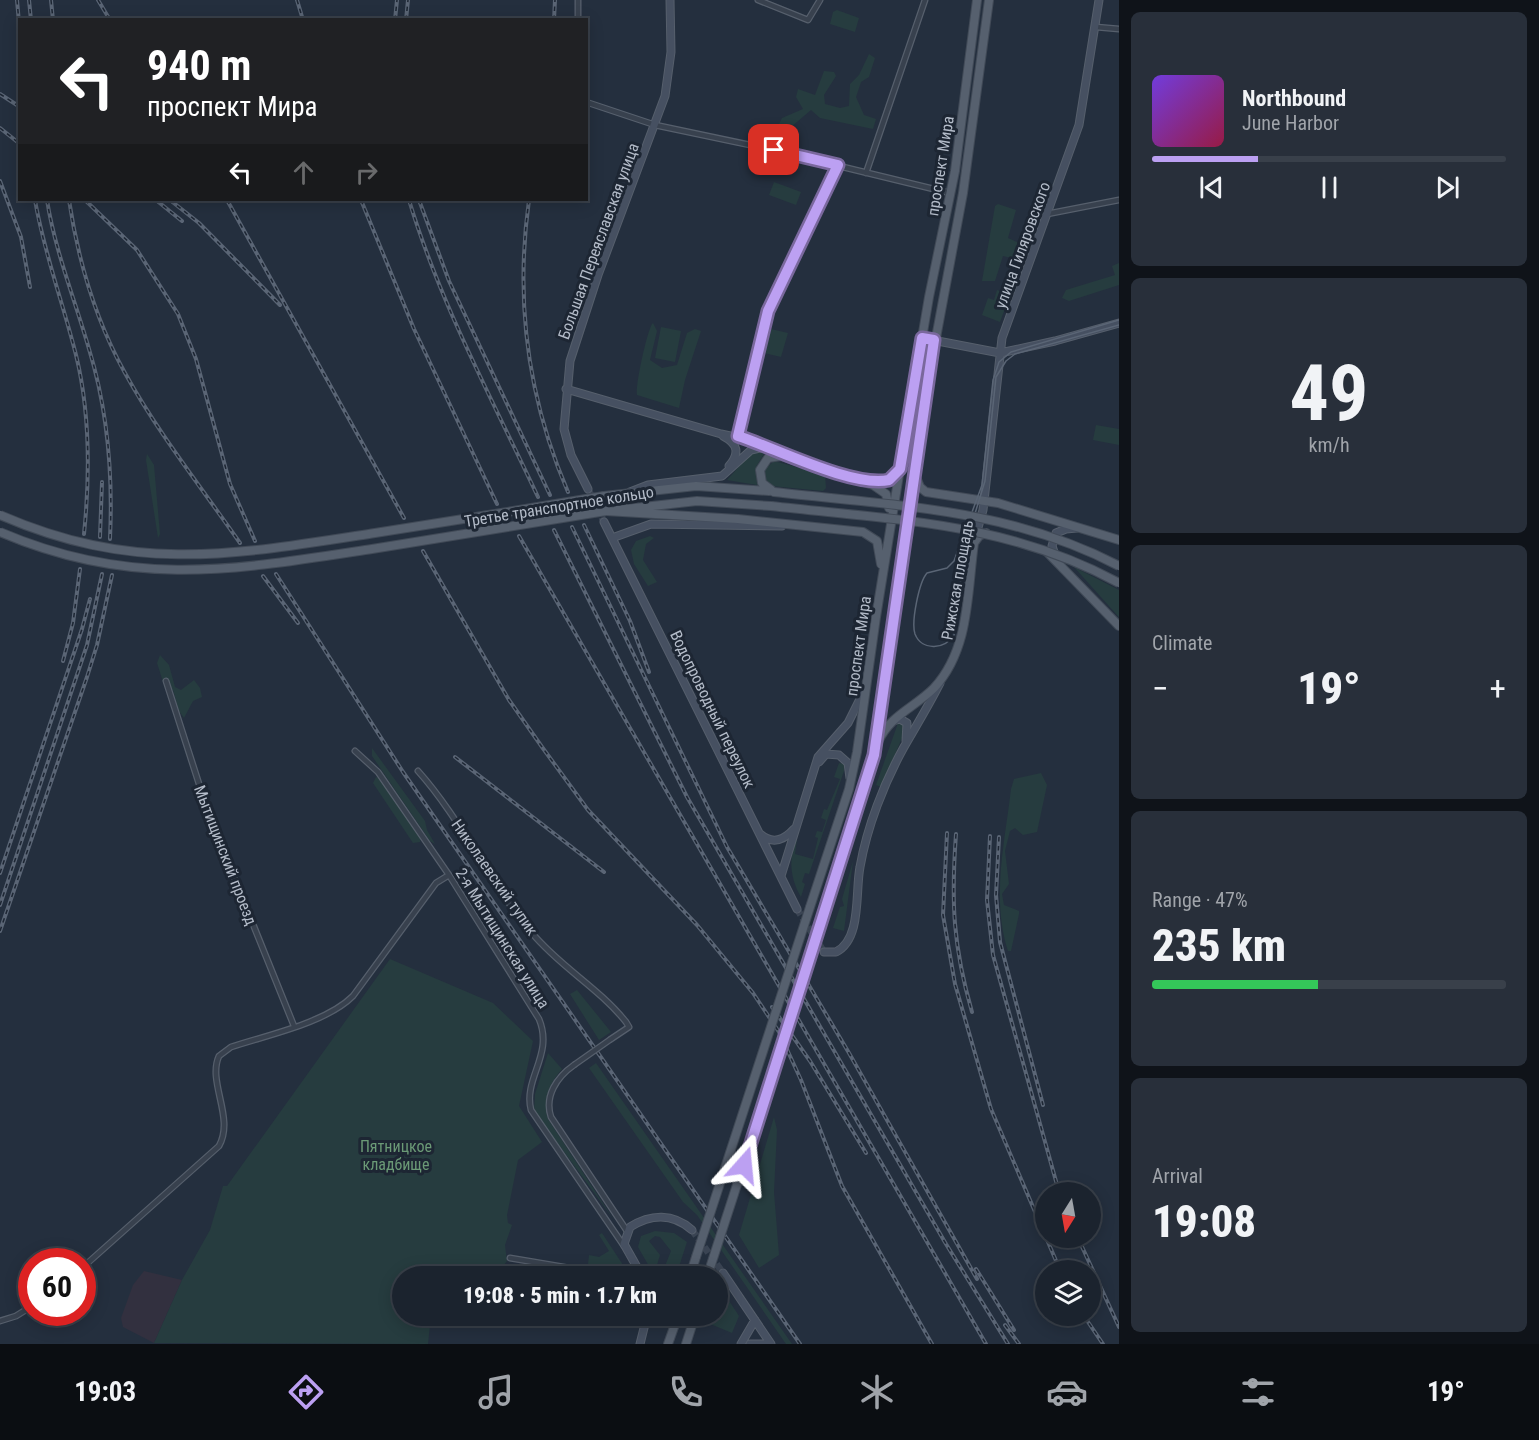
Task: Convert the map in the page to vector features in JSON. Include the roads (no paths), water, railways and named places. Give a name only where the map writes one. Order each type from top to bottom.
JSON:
[{"type":"main road","name":"Большая Переяславская улица","points":[[588,489],[566,437],[566,389],[575,338],[665,96],[669,67],[670,0]]},
{"type":"main road","name":"проспект Мира","points":[[693,1266],[849,789],[857,752],[882,576],[922,338],[951,193],[977,0]]},
{"type":"main road","name":"проспект Мира","points":[[711,1266],[874,755],[914,467],[934,340],[963,193],[989,0]]},
{"type":"main road","name":"улица Гиляровского","points":[[984,501],[1002,338],[1081,118],[1099,0]]},
{"type":"main road","points":[[922,338],[1000,353],[1055,341],[1119,322]]},
{"type":"main road","points":[[566,389],[721,434],[738,436],[796,459]]},
{"type":"main road","points":[[699,478],[720,472],[735,459],[736,446],[721,434]]},
{"type":"main road","points":[[629,493],[644,485],[722,476],[754,448],[770,447]]},
{"type":"main road","points":[[774,492],[766,488],[760,479],[760,470],[764,461],[776,456],[796,459],[860,478],[886,481],[900,469]]},
{"type":"main road","name":"Рижская площадь","points":[[914,467],[919,485],[926,492],[984,501],[974,543],[963,633],[955,657],[944,676]]},
{"type":"main road","points":[[860,478],[886,494],[891,525]]},
{"type":"main road","name":"Третье транспортное кольцо","points":[[0,515],[48,534],[98,547],[147,554],[200,556],[261,550],[604,496],[696,486],[774,492],[1000,520],[1065,541],[1119,566]]},
{"type":"main road","name":"Третье транспортное кольцо","points":[[0,532],[44,548],[94,562],[146,569],[200,571],[263,566],[606,511],[697,501],[771,506],[990,533],[1050,550],[1119,583]]},
{"type":"main road","points":[[984,501],[998,503],[1119,539]]},
{"type":"main road","points":[[606,511],[796,525],[871,534],[877,541],[882,576]]},
{"type":"main road","name":"Водопроводный переулок","points":[[604,522],[797,909]]},
{"type":"main road","points":[[612,538],[651,524],[763,527],[796,525]]},
{"type":"main road","points":[[1057,562],[1053,546],[1056,533],[1066,529],[1086,529]]},
{"type":"main road","points":[[974,543],[979,536],[993,533],[1040,547],[1119,626]]},
{"type":"main road","points":[[874,755],[886,726],[944,676]]},
{"type":"main road","points":[[824,952],[838,951],[846,945],[851,935],[859,869],[867,836],[904,747],[944,676]]},
{"type":"main road","points":[[781,876],[820,752],[848,723],[857,709],[867,680]]},
{"type":"main road","points":[[886,726],[897,719],[906,721],[908,730],[904,747]]},
{"type":"main road","points":[[813,772],[822,756],[830,753],[839,754],[848,763],[849,789]]},
{"type":"main road","points":[[759,833],[769,840],[778,841],[796,828]]},
{"type":"main road","points":[[626,1248],[624,1239],[627,1231],[640,1222],[660,1216],[678,1220],[692,1230]]},
{"type":"main road","name":"2-я Мытищинская улица","points":[[626,1248],[636,1266]]},
{"type":"main road","points":[[728,1281],[771,1344]]},
{"type":"main road","points":[[741,1344],[755,1320]]},
{"type":"main road","points":[[640,1344],[644,1326]]},
{"type":"main road","points":[[668,1344],[674,1326]]},
{"type":"main road","points":[[686,1344],[692,1326]]},
{"type":"main road","points":[[750,1344],[764,1344]]},
{"type":"street","points":[[578,0],[578,18]]},
{"type":"street","points":[[758,0],[808,20],[820,0]]},
{"type":"street","points":[[866,173],[925,0]]},
{"type":"street","points":[[1096,27],[1119,29]]},
{"type":"street","points":[[588,103],[655,125],[838,165],[951,193]]},
{"type":"street","points":[[738,436],[768,311],[838,165]]},
{"type":"street","points":[[1047,214],[1119,201]]},
{"type":"street","name":"Мытищинский проезд","points":[[166,681],[209,814],[294,1026]]},
{"type":"street","name":"2-я Мытищинская улица","points":[[355,751],[378,772],[449,874],[542,1028],[544,1046],[530,1099],[531,1110],[626,1248]]},
{"type":"street","name":"Николаевский тупик","points":[[418,771],[467,835],[505,897],[532,934],[615,1010],[629,1027],[574,1065],[554,1085],[549,1112],[627,1231]]},
{"type":"street","points":[[96,1256],[219,1146],[225,1130],[217,1069],[219,1056],[231,1047],[331,1012],[348,1001],[436,883],[449,874]]},
{"type":"street","points":[[510,1258],[558,1266]]},
{"type":"street","points":[[0,1321],[18,1315]]},
{"type":"tunnel","points":[[588,489],[604,522]]},
{"type":"tunnel","points":[[797,909],[824,952]]},
{"type":"tunnel","points":[[692,1230],[718,1266]]},
{"type":"tram line","points":[[1119,320],[1011,352],[999,362],[993,380],[982,485],[954,561],[947,568],[927,573],[919,593],[914,628],[918,640],[923,644],[940,646],[954,635],[965,546],[985,481],[996,377],[1006,361],[1015,354],[1119,325]]},
{"type":"railway","points":[[17,0],[19,18]]},
{"type":"railway","points":[[29,0],[31,18]]},
{"type":"railway","points":[[51,0],[53,18]]},
{"type":"railway","points":[[98,0],[109,18]]},
{"type":"railway","points":[[297,0],[302,18]]},
{"type":"railway","points":[[395,18],[397,0]]},
{"type":"railway","points":[[406,18],[408,0]]},
{"type":"railway","points":[[554,18],[555,0]]},
{"type":"railway","points":[[0,94],[18,106]]},
{"type":"railway","points":[[0,128],[18,142]]},
{"type":"railway","points":[[0,181],[21,237],[30,287]]},
{"type":"railway","points":[[35,201],[43,239],[81,377],[88,444],[84,534]]},
{"type":"railway","points":[[47,201],[55,238],[101,396],[110,467],[110,539]]},
{"type":"railway","points":[[69,201],[77,245],[89,289],[114,353],[151,417],[240,543]]},
{"type":"railway","points":[[86,201],[137,250],[178,314],[196,359],[230,484],[255,541]]},
{"type":"railway","points":[[157,201],[182,221]]},
{"type":"railway","points":[[171,201],[199,223],[280,305]]},
{"type":"railway","points":[[228,201],[404,518]]},
{"type":"railway","points":[[361,201],[414,329],[497,504]]},
{"type":"railway","points":[[409,201],[451,313],[538,497]]},
{"type":"railway","points":[[419,201],[449,281],[550,495]]},
{"type":"railway","points":[[529,201],[524,275],[528,349],[543,421],[568,492]]},
{"type":"railway","points":[[100,537],[102,482]]},
{"type":"railway","points":[[584,525],[630,621],[649,672]]},
{"type":"railway","points":[[572,527],[727,847],[849,1053],[977,1279]]},
{"type":"railway","points":[[554,530],[687,797],[946,1244],[1008,1344]]},
{"type":"railway","points":[[519,536],[986,1344]]},
{"type":"railway","points":[[423,551],[509,700],[588,810],[697,925],[753,993],[779,1032],[801,1080],[842,1186],[932,1344]]},
{"type":"railway","points":[[63,661],[73,623],[80,569]]},
{"type":"railway","points":[[0,905],[87,645],[102,574]]},
{"type":"railway","points":[[276,574],[403,772],[800,1344]]},
{"type":"railway","points":[[0,931],[87,677],[97,645],[112,575]]},
{"type":"railway","points":[[263,576],[298,623]]},
{"type":"railway","points":[[0,873],[90,599]]},
{"type":"railway","points":[[455,757],[604,872]]},
{"type":"railway","points":[[947,833],[943,915],[955,984],[991,1109],[1056,1260]]},
{"type":"railway","points":[[956,834],[955,924],[961,966],[972,1012]]},
{"type":"railway","points":[[990,836],[987,900],[993,955],[1056,1182]]},
{"type":"railway","points":[[999,837],[996,895],[1000,942],[1043,1105]]},
{"type":"railway","points":[[772,1007],[810,1061],[866,1153]]},
{"type":"railway","points":[[1083,1248],[1119,1327]]},
{"type":"railway","points":[[976,1269],[1014,1330]]},
{"type":"railway","points":[[1005,1325],[1019,1344]]},
{"type":"railway","points":[[1091,1326],[1103,1344]]},
{"type":"park label","name":"Пятницкое кладбище","points":[[396,1155]]}]
